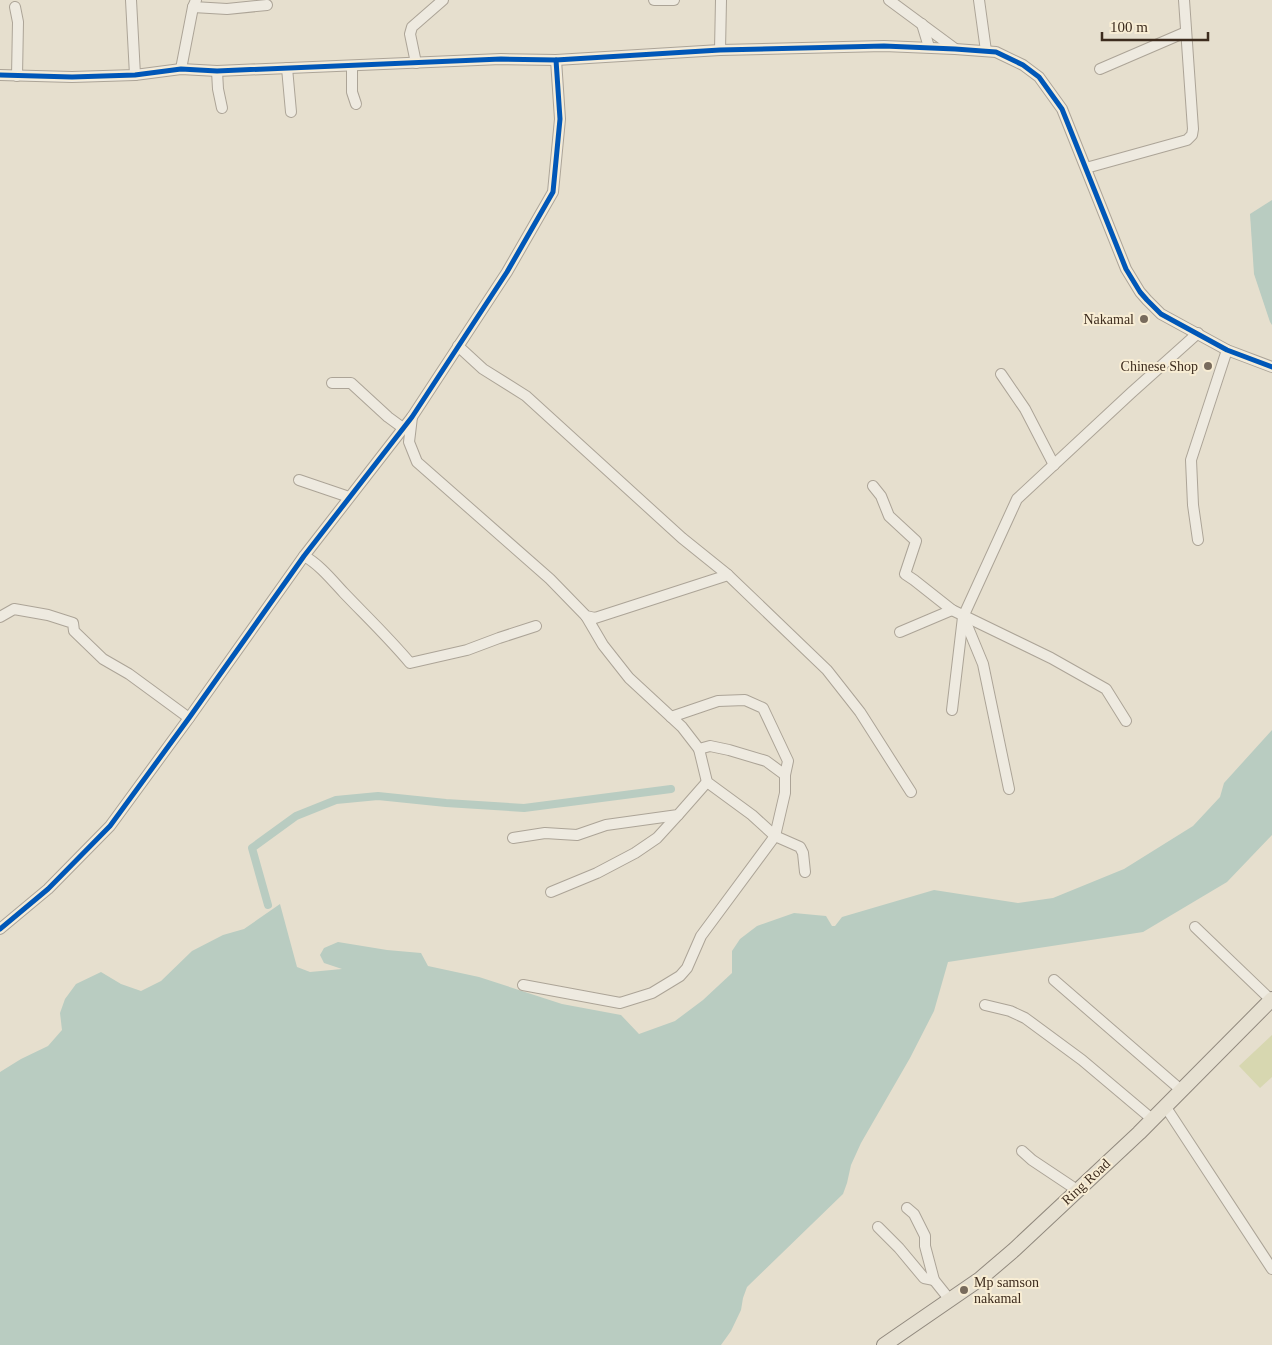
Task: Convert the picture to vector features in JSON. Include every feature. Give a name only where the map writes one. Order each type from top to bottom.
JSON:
[{"type":"main road","name":"Ring Road","points":[[884,1345],[898,1341],[980,1279],[1004,1258],[1152,1119],[1272,1000]]},
{"type":"street","points":[[131,0],[135,75]]},
{"type":"street","points":[[416,64],[410,34],[412,27],[443,0]]},
{"type":"street","points":[[654,0],[674,0]]},
{"type":"street","points":[[720,50],[721,0]]},
{"type":"street","points":[[889,0],[955,49]]},
{"type":"street","points":[[979,0],[986,51]]},
{"type":"street","points":[[1086,168],[1187,140],[1192,135],[1184,0]]},
{"type":"street","points":[[181,69],[195,3],[227,9],[267,5]]},
{"type":"street","points":[[15,7],[18,22],[17,76]]},
{"type":"street","points":[[922,24],[929,47]]},
{"type":"street","points":[[1100,70],[1186,32]]},
{"type":"street","points":[[0,75],[72,77],[135,75],[181,69],[217,71],[501,59],[556,60],[720,50],[884,46],[996,52],[1023,65],[1039,77],[1062,109],[1126,269],[1147,300],[1162,314],[1227,350],[1272,367]]},
{"type":"street","points":[[0,929],[48,889],[110,826],[304,556],[412,417],[507,272],[553,192],[560,119],[556,60]]},
{"type":"street","points":[[352,66],[352,92],[356,104]]},
{"type":"street","points":[[286,68],[291,112]]},
{"type":"street","points":[[217,71],[222,108]]},
{"type":"street","points":[[952,710],[963,617],[1017,500],[1198,333]]},
{"type":"street","points":[[458,346],[483,369],[526,396],[682,538],[728,575],[827,670],[860,712],[911,792]]},
{"type":"street","points":[[1198,540],[1193,505],[1191,460],[1227,350]]},
{"type":"street","points":[[1001,374],[1025,410],[1054,465]]},
{"type":"street","points":[[332,383],[351,383],[388,417],[404,428]]},
{"type":"street","points":[[412,417],[409,442],[417,462],[550,579],[586,616],[602,645],[629,678],[682,727],[699,749],[707,782],[752,815],[775,836],[800,847],[803,853],[805,872]]},
{"type":"street","points":[[299,480],[350,497]]},
{"type":"street","points":[[874,486],[881,496],[889,516],[916,541],[905,574],[963,617],[1051,658],[1106,689],[1126,721]]},
{"type":"street","points":[[304,556],[311,559],[410,662],[467,650],[536,626]]},
{"type":"street","points":[[586,616],[595,618],[728,575]]},
{"type":"street","points":[[0,617],[14,609],[48,615],[73,623],[74,631],[103,659],[129,674],[189,718]]},
{"type":"street","points":[[900,632],[952,610]]},
{"type":"street","points":[[963,617],[983,664],[1009,789]]},
{"type":"street","points":[[523,985],[620,1002],[652,993],[680,976],[687,968],[701,936],[775,836],[785,793],[785,775],[788,761],[763,708],[744,700],[718,701],[671,717]]},
{"type":"street","points":[[699,749],[710,746],[766,761],[785,775]]},
{"type":"street","points":[[551,892],[597,873],[657,838],[707,782]]},
{"type":"street","points":[[513,838],[545,832],[578,835],[606,825],[678,815]]},
{"type":"street","points":[[1196,927],[1272,1000]]},
{"type":"street","points":[[1054,980],[1181,1090]]},
{"type":"street","points":[[985,1005],[1010,1011],[1025,1018],[1082,1060],[1152,1119]]},
{"type":"street","points":[[1165,1106],[1272,1269]]},
{"type":"street","points":[[1022,1150],[1032,1160],[1077,1190]]},
{"type":"street","points":[[907,1208],[914,1214],[925,1236],[926,1253],[934,1280],[950,1300]]},
{"type":"street","points":[[878,1227],[899,1248],[924,1278],[934,1280]]},
{"type":"green space","points":[[1272,1035],[1272,1077],[1260,1088],[1239,1066]]},
{"type":"shaded area","points":[[1272,200],[1272,325],[1254,274],[1250,214]]},
{"type":"shaded area","points":[[1272,730],[1272,835],[1227,882],[1143,932],[948,962],[934,1011],[910,1058],[861,1143],[851,1165],[843,1194],[747,1287],[741,1310],[731,1331],[721,1345],[0,1345],[0,1072],[48,1046],[62,1030],[60,1013],[65,999],[76,984],[101,972],[121,984],[141,991],[161,981],[192,951],[223,935],[244,929],[280,904],[297,967],[310,972],[342,969],[324,963],[320,955],[324,948],[338,942],[421,953],[428,966],[479,977],[562,1004],[621,1015],[639,1034],[675,1021],[703,1000],[732,973],[732,951],[740,939],[757,926],[794,913],[826,916],[832,926],[835,926],[842,917],[934,890],[1018,903],[1053,898],[1124,869],[1193,826],[1220,797],[1224,783]]},
{"type":"waterway","points":[[268,905],[252,848],[296,816],[336,800],[378,796],[524,808],[671,789]]},
{"type":"cycle path","points":[[0,75],[72,77],[135,75],[181,69],[217,71],[501,59],[556,60],[720,50],[884,46],[996,52],[1023,65],[1039,77],[1062,109],[1126,269],[1147,300],[1161,314],[1227,350],[1272,367]]},
{"type":"cycle path","points":[[0,929],[48,889],[110,826],[304,556],[412,417],[507,272],[553,192],[560,119],[556,60]]},
{"type":"place","name":"Nakamal","points":[[1144,319]]},
{"type":"place","name":"Chinese Shop","points":[[1208,366]]},
{"type":"place","name":"Mp samson nakamal","points":[[964,1290]]}]
